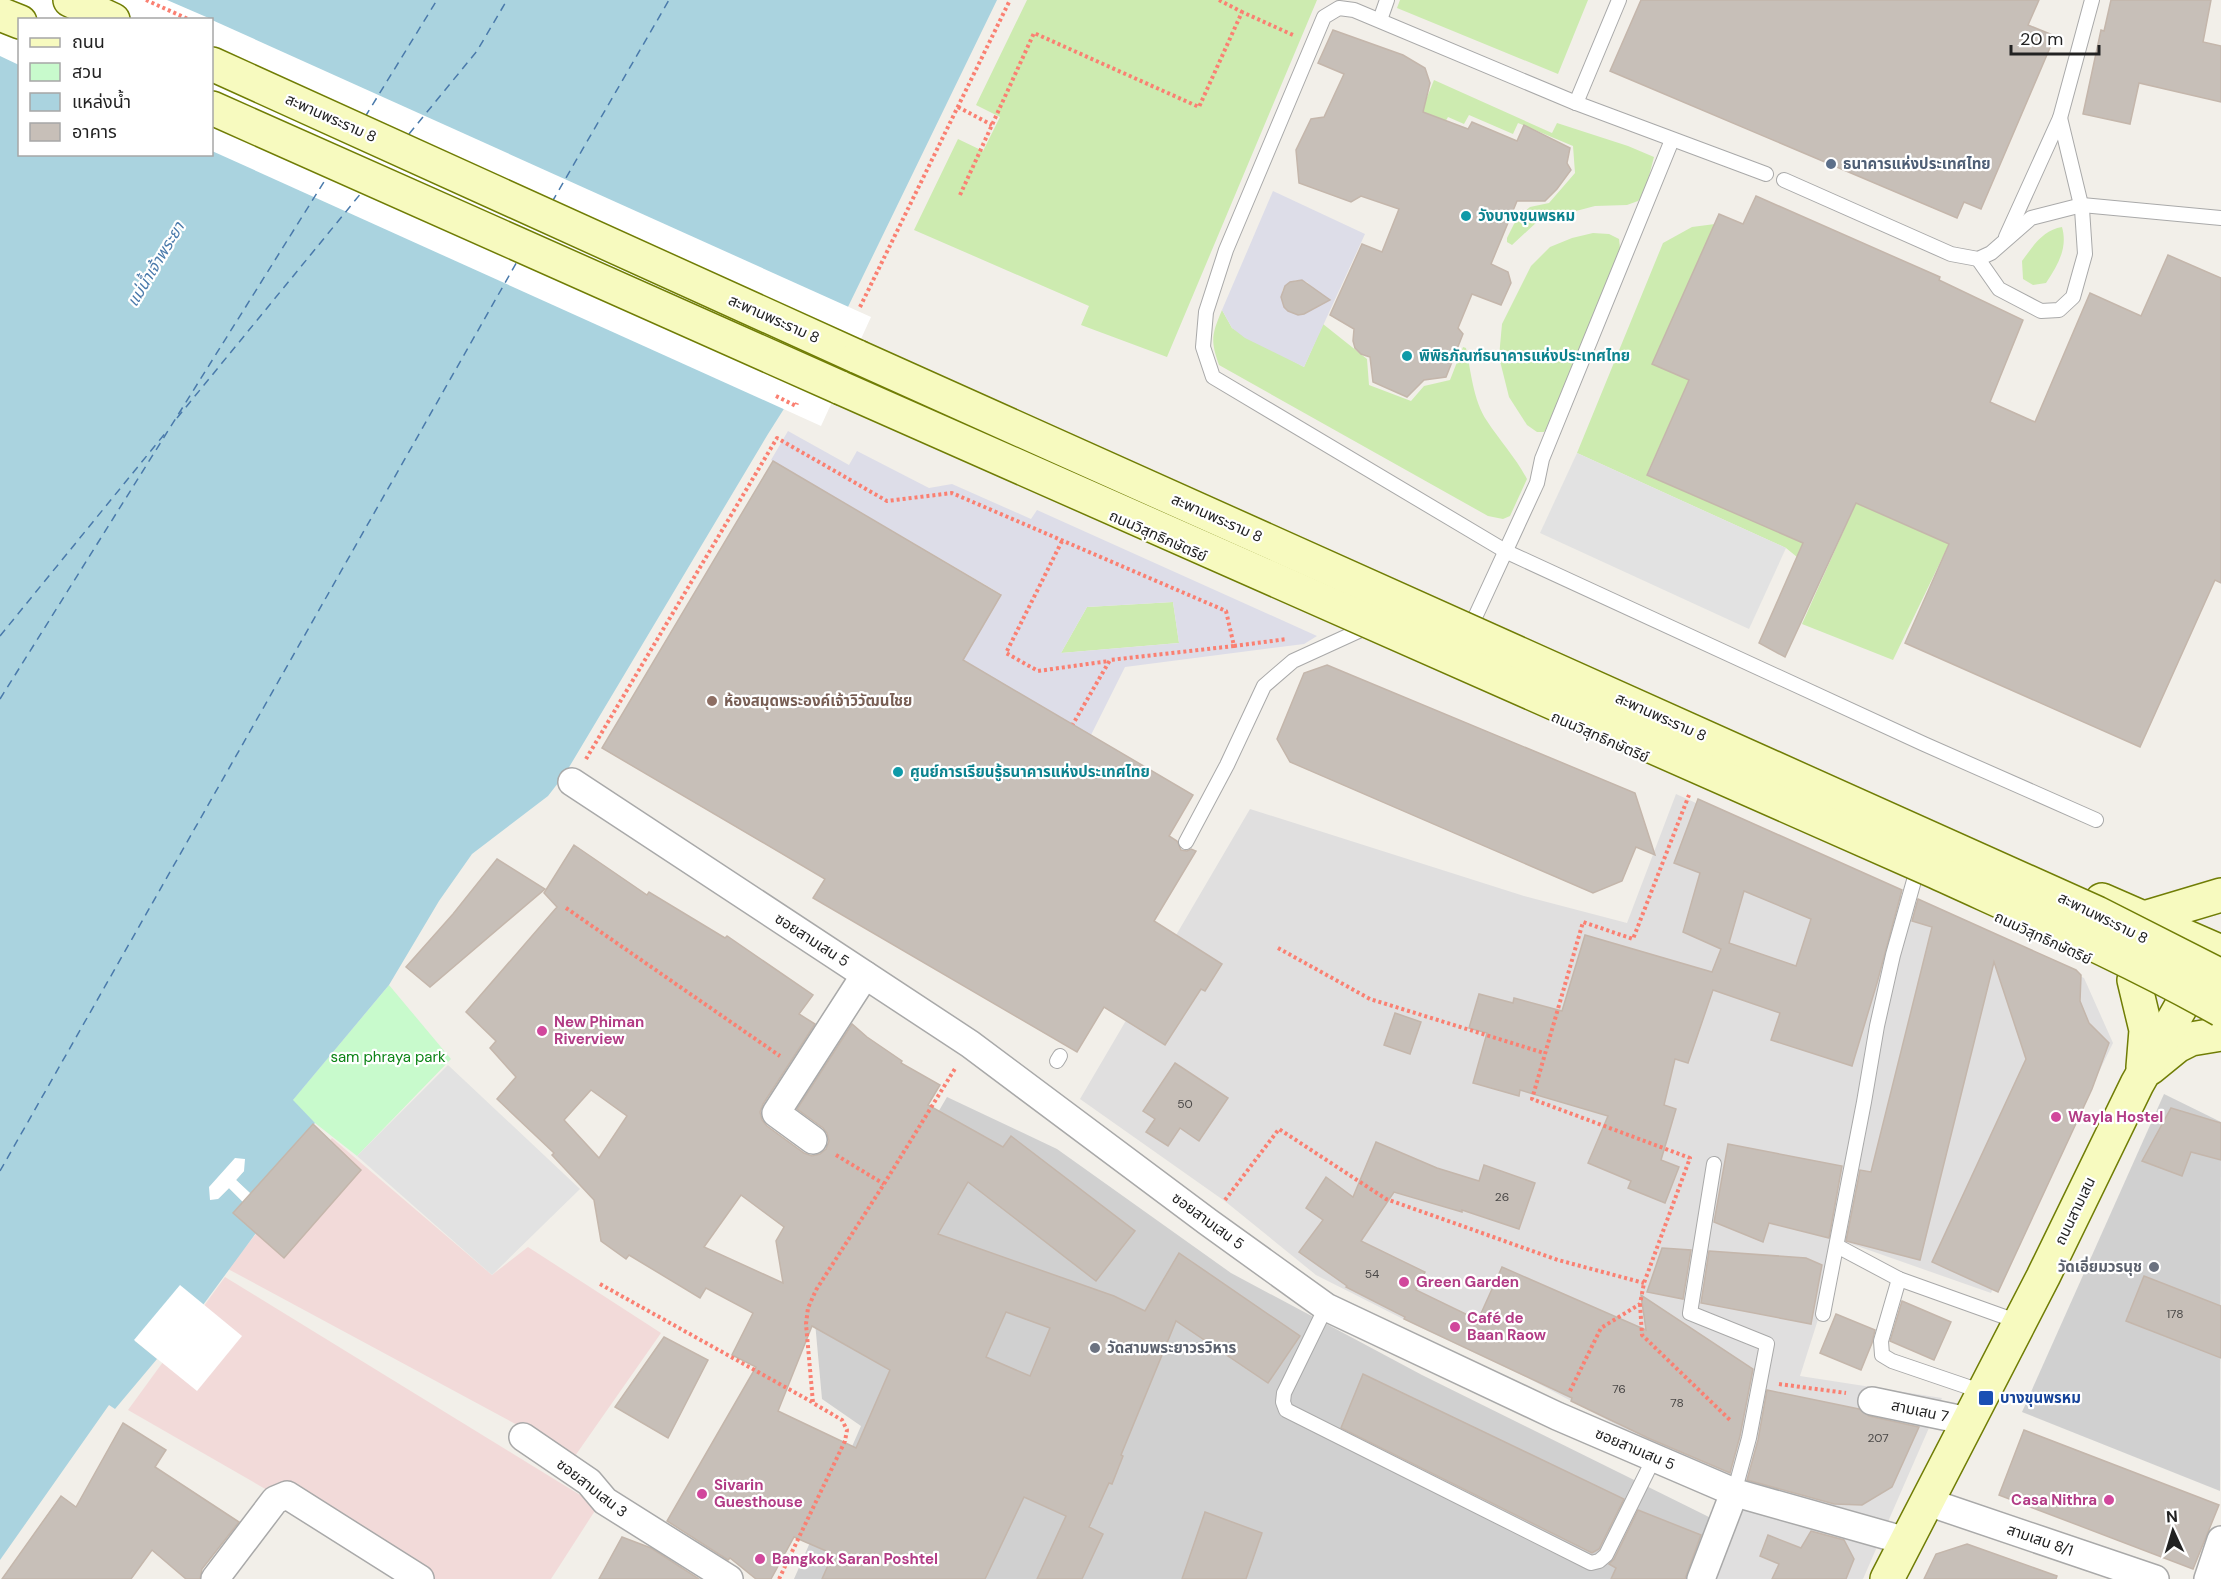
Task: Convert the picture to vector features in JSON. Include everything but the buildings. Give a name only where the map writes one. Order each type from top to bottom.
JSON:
[{"type":"main road","points":[[70,0],[109,18]]},
{"type":"main road","points":[[0,14],[18,21]]},
{"type":"main road","name":"สะพานพระราม 8","points":[[213,64],[858,357],[2097,913],[2220,955]]},
{"type":"main road","name":"สะพานพระราม 8","points":[[213,108],[1925,867],[2062,929],[2221,1010]]},
{"type":"main road","points":[[1119,469],[1472,626],[2144,918],[2220,955]]},
{"type":"main road","name":"ถนนวิสุทธิกษัตริย์","points":[[1119,469],[1109,482],[1099,510],[1915,878],[2221,1023]]},
{"type":"main road","points":[[1330,615],[1329,587],[1338,578],[1351,571]]},
{"type":"main road","points":[[2144,918],[2221,895]]},
{"type":"main road","name":"ถนนสามเสน","points":[[1887,1579],[2142,1075],[2199,972],[2220,955]]},
{"type":"main road","points":[[2134,980],[2146,1030],[2142,1075]]},
{"type":"main road","points":[[2142,1075],[2177,1046],[2191,1039],[2221,1034]]},
{"type":"street","points":[[830,329],[1125,460],[1119,469]]},
{"type":"street","points":[[804,388],[1099,519],[1099,510]]},
{"type":"street","name":"ซอยสามเสน 5","points":[[572,782],[970,1044],[1326,1307],[1557,1416],[1734,1493],[1906,1541]]},
{"type":"street","points":[[813,1140],[776,1113],[865,975]]},
{"type":"street","name":"สามเสน 7","points":[[1860,1397],[1968,1421]]},
{"type":"street","name":"ซอยสามเสน 3","points":[[523,1437],[589,1482],[605,1501],[723,1577]]},
{"type":"street","points":[[1701,1579],[1734,1493]]},
{"type":"street","points":[[215,1579],[275,1500],[287,1495],[420,1579]]},
{"type":"street","name":"สามเสน 8/1","points":[[1925,1501],[2155,1579]]},
{"type":"street","points":[[2208,1579],[2221,1540]]},
{"type":"lane","points":[[1380,20],[1387,0]]},
{"type":"lane","points":[[1576,103],[1619,0]]},
{"type":"lane","points":[[2003,243],[2060,118],[2092,0]]},
{"type":"lane","points":[[1766,174],[1576,103],[1380,20],[1354,10],[1339,8],[1324,16],[1226,250],[1206,312],[1203,347],[1213,378],[1507,552],[1924,744],[2096,820]]},
{"type":"lane","points":[[1978,259],[1999,289],[2041,311],[2059,309],[2073,297],[2085,254],[2082,205],[2060,118]]},
{"type":"lane","points":[[1472,626],[1537,483],[1542,459],[1672,140]]},
{"type":"lane","points":[[1784,180],[1951,254],[1978,259],[1991,254],[2031,218],[2082,205],[2221,218]]},
{"type":"lane","points":[[1186,842],[1227,765],[1264,686],[1293,661],[1363,629]]},
{"type":"lane","points":[[1823,1314],[1877,1026],[1893,955],[1915,878]]},
{"type":"lane","points":[[1714,1164],[1690,1314],[1767,1344],[1749,1438],[1734,1493]]},
{"type":"lane","points":[[1837,1246],[1899,1279],[2019,1322]]},
{"type":"lane","points":[[1899,1279],[1881,1341],[1882,1355],[1892,1361],[1983,1392]]},
{"type":"lane","points":[[1326,1307],[1284,1393],[1282,1402],[1286,1410],[1591,1563],[1599,1561],[1606,1555],[1654,1458]]},
{"type":"path","points":[[146,0],[186,18]]},
{"type":"path","points":[[860,307],[1010,0]]},
{"type":"path","points":[[1219,0],[1313,44]]},
{"type":"path","points":[[960,195],[1034,33],[1199,107],[1242,12]]},
{"type":"path","points":[[958,107],[992,125]]},
{"type":"path","points":[[572,782],[777,438],[887,501],[952,493],[1226,611],[1234,646]]},
{"type":"path","points":[[1062,541],[1006,653],[1038,671],[1304,636],[1312,652]]},
{"type":"path","points":[[1073,724],[1110,660]]},
{"type":"path","points":[[1695,779],[1633,939],[1583,922],[1532,1099],[1690,1158],[1644,1283],[1640,1304],[1642,1335],[1749,1438]]},
{"type":"path","points":[[566,908],[803,1073]]},
{"type":"path","points":[[1278,948],[1370,999],[1544,1053]]},
{"type":"path","points":[[813,1403],[806,1324],[808,1308],[816,1290],[970,1044]]},
{"type":"path","points":[[1208,1222],[1279,1129],[1386,1199],[1558,1260],[1644,1283]]},
{"type":"path","points":[[813,1140],[884,1184]]},
{"type":"path","points":[[600,1284],[842,1420],[847,1430],[845,1441],[779,1579]]},
{"type":"path","points":[[1557,1416],[1601,1328],[1640,1304]]},
{"type":"path","points":[[1775,1393],[1780,1384],[1860,1397]]},
{"type":"shaded area","points":[[1273,191],[1365,234],[1304,367],[1245,338],[1232,328],[1222,310]],"holes":[[[1296,280],[1307,282],[1315,291],[1313,307],[1304,314],[1298,315],[1288,311],[1282,302],[1282,291],[1285,286]]]},
{"type":"shaded area","points":[[788,431],[849,465],[857,451],[929,488],[952,484],[1031,519],[1037,510],[1317,636],[1304,644],[1125,667],[1091,735],[963,660],[1001,594],[771,460]],"holes":[[[1173,602],[1179,643],[1061,653],[1087,607]]]},
{"type":"shaded area","points":[[1577,453],[1786,548],[1749,629],[1540,533]]},
{"type":"shaded area","points":[[1676,794],[2084,978],[2113,1043],[1991,1293],[1843,1241],[1800,1376],[1942,1398],[1863,1579],[1714,1579],[1744,1502],[1688,1463],[1526,1377],[1316,1275],[1226,1202],[1080,1099],[1250,809],[1524,896],[1627,923]]},
{"type":"shaded area","points":[[448,1065],[580,1189],[492,1275],[357,1156]]},
{"type":"shaded area","name":"วัดเอี่ยมวรนุช","points":[[2164,1094],[2221,1122],[2220,1491],[2022,1412]]},
{"type":"shaded area","name":"วัดสามพระยาวรวิหาร","points":[[947,1097],[1057,1149],[1231,1273],[1422,1375],[1713,1519],[1690,1579],[794,1579],[861,1426],[822,1399],[815,1322]]},
{"type":"shaded area","points":[[332,1138],[492,1275],[528,1247],[661,1333],[575,1456],[228,1269]]},
{"type":"shaded area","points":[[225,1277],[598,1506],[551,1579],[422,1579],[128,1410]]},
{"type":"green space","points":[[1027,0],[1317,0],[1167,357],[1081,325],[1089,306],[914,230],[958,139],[983,151],[1000,117],[976,105]]},
{"type":"green space","points":[[1400,0],[1588,0],[1558,74],[1397,8]]},
{"type":"green space","points":[[1434,80],[1552,133],[1557,123],[1654,157],[1645,191],[1638,201],[1627,205],[1595,206],[1538,221],[1512,245],[1507,242],[1507,238],[1517,218],[1530,207],[1549,203],[1575,173],[1573,146],[1518,123],[1513,134],[1469,115],[1464,124],[1448,117],[1428,153],[1408,144]]},
{"type":"green space","points":[[1715,224],[1653,364],[1689,380],[1647,474],[1803,543],[1797,557],[1786,548],[1577,453],[1663,243],[1692,227]]},
{"type":"green space","points":[[2062,227],[2063,249],[2046,283],[2033,285],[2023,279],[2022,261],[2030,250],[2049,231]]},
{"type":"green space","points":[[1593,233],[1609,234],[1619,239],[1620,248],[1610,283],[1553,418],[1544,432],[1537,432],[1527,425],[1509,397],[1499,357],[1502,324],[1531,266],[1550,247]]},
{"type":"green space","points":[[1222,310],[1232,328],[1304,367],[1323,324],[1367,359],[1369,385],[1411,401],[1424,386],[1450,380],[1463,347],[1466,348],[1473,385],[1482,413],[1527,479],[1510,516],[1503,519],[1488,516],[1219,365],[1213,337]]},
{"type":"green space","points":[[1856,503],[1949,544],[1893,660],[1802,624]]},
{"type":"green space","points":[[1173,602],[1179,643],[1061,653],[1087,607]]},
{"type":"green space","name":"sam phraya park","points":[[389,985],[451,1059],[357,1156],[315,1123],[292,1101]]},
{"type":"water","name":"แม่น้ำเจ้าพระยา","points":[[0,0],[997,0],[846,311],[768,434],[565,774],[548,796],[472,854],[439,901],[389,985],[293,1100],[315,1123],[251,1194],[236,1180],[244,1171],[244,1159],[218,1199],[229,1188],[243,1202],[256,1233],[203,1305],[180,1286],[135,1341],[157,1359],[115,1409],[109,1405],[0,1560]]},
{"type":"pier","points":[[0,0],[167,0],[209,18],[18,18],[18,65],[0,56]]},
{"type":"pier","points":[[213,20],[871,317],[821,426],[213,151]]},
{"type":"pier","points":[[235,1158],[245,1159],[244,1171],[236,1180],[251,1194],[243,1202],[229,1188],[218,1199],[210,1200],[209,1187]]},
{"type":"pier","points":[[180,1285],[242,1336],[197,1391],[134,1340]]},
{"type":"ferry route","points":[[365,117],[437,0]]},
{"type":"ferry route","points":[[409,134],[477,51],[507,0]]},
{"type":"ferry route","points":[[552,202],[669,0]]},
{"type":"ferry route","points":[[0,699],[327,177]]},
{"type":"ferry route","points":[[177,418],[362,192]]},
{"type":"ferry route","points":[[0,1171],[518,260]]},
{"type":"ferry route","points":[[0,636],[167,431]]},
{"type":"place","name":"ธนาคารแห่งประเทศไทย","points":[[1831,164]]},
{"type":"place","name":"วังบางขุนพรหม","points":[[1466,216]]},
{"type":"place","name":"พิพิธภัณฑ์ธนาคารแห่งประเทศไทย","points":[[1407,356]]},
{"type":"place","name":"ห้องสมุดพระองค์เจ้าวิวัฒนไชย","points":[[712,701]]},
{"type":"place","name":"ศูนย์การเรียนรู้ธนาคารแห่งประเทศไทย","points":[[898,772]]},
{"type":"place","name":"New Phiman Riverview","points":[[542,1031]]},
{"type":"place","name":"Wayla Hostel","points":[[2056,1117]]},
{"type":"place","name":"วัดเอี่ยมวรนุช","points":[[2154,1267]]},
{"type":"place","name":"Green Garden","points":[[1404,1282]]},
{"type":"place","name":"Café de Baan Raow","points":[[1455,1327]]},
{"type":"place","name":"วัดสามพระยาวรวิหาร","points":[[1095,1348]]},
{"type":"place","name":"บางขุนพรหม","points":[[1986,1398]]},
{"type":"place","name":"Sivarin Guesthouse","points":[[702,1494]]},
{"type":"place","name":"Casa Nithra","points":[[2109,1500]]},
{"type":"place","name":"Bangkok Saran Poshtel","points":[[760,1559]]}]
